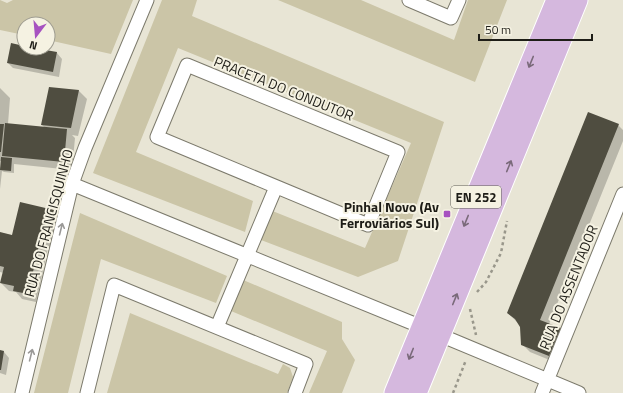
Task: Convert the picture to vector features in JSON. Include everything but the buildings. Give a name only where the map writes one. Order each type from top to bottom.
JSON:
[{"type":"main road","name":"EN 252","points":[[416,393],[431,331],[556,0]]},
{"type":"main road","name":"EN 252","points":[[395,393],[431,331],[577,0]]},
{"type":"street","name":"RUA DO FRANCISQUINHO","points":[[22,393],[72,184],[85,148],[147,0]]},
{"type":"street","points":[[409,0],[451,18],[459,0]]},
{"type":"street","name":"PRACETA DO CONDUTOR","points":[[187,65],[398,152],[368,225],[276,187],[157,137],[187,65]]},
{"type":"street","points":[[72,184],[579,393]]},
{"type":"street","points":[[217,327],[246,255],[276,187]]},
{"type":"street","name":"RUA DO ASSENTADOR","points":[[542,393],[623,194]]},
{"type":"street","points":[[87,393],[114,285],[306,364],[295,393]]},
{"type":"path","points":[[475,296],[486,282],[501,252],[507,219]]},
{"type":"path","points":[[453,393],[477,334],[470,309],[472,302]]},
{"type":"shaded area","points":[[0,0],[7,3],[13,0],[133,0],[111,54],[56,42],[56,16],[16,16],[16,33],[0,30]]},
{"type":"shaded area","points":[[162,0],[197,0],[192,16],[444,122],[398,261],[358,277],[261,240],[270,210],[365,248],[411,143],[178,48],[136,152],[253,201],[245,232],[93,173]]},
{"type":"shaded area","points":[[278,0],[361,0],[454,40],[468,0],[507,0],[475,82]]},
{"type":"shaded area","points":[[80,213],[227,276],[216,303],[101,259],[68,393],[34,393]]},
{"type":"shaded area","points":[[241,279],[342,322],[342,339],[355,360],[342,393],[309,393],[327,351],[231,311],[231,303]]},
{"type":"shaded area","points":[[130,313],[278,374],[283,364],[290,368],[293,377],[287,393],[107,393]]},
{"type":"place","name":"Pinhal Novo (Av Ferroviários Sul)","points":[[447,214]]}]
